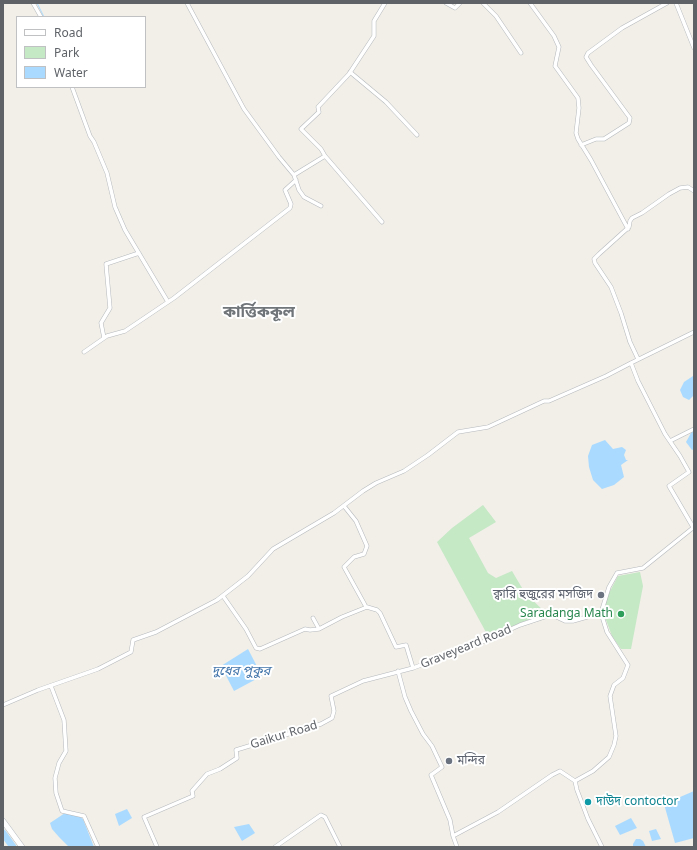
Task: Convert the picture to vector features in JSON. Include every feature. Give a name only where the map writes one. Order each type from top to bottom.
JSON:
[{"type":"main road","points":[[3,822],[22,847]]},
{"type":"street","points":[[34,3],[40,16]]},
{"type":"street","points":[[187,3],[244,109],[294,175],[299,190],[304,197],[321,206]]},
{"type":"street","points":[[382,222],[325,156],[321,149],[301,129],[319,112],[318,106],[350,72],[374,36],[374,21],[386,3]]},
{"type":"street","points":[[446,3],[455,8],[460,3]]},
{"type":"street","points":[[483,3],[496,16],[521,53]]},
{"type":"street","points":[[530,3],[554,36],[559,47],[555,66],[578,98],[579,108],[576,133],[578,140],[591,160],[628,229]]},
{"type":"street","points":[[582,145],[596,139],[604,139],[629,123],[630,118],[590,65],[586,57],[588,53],[622,28],[667,3]]},
{"type":"street","points":[[676,3],[694,48]]},
{"type":"street","points":[[350,72],[386,102],[417,135]]},
{"type":"street","points":[[72,88],[90,136],[107,173],[115,207],[125,230],[168,302]]},
{"type":"street","points":[[294,175],[325,156]]},
{"type":"street","points":[[84,352],[104,338],[125,331],[168,302],[290,208],[291,204],[285,190],[296,180]]},
{"type":"street","points":[[638,359],[630,342],[611,287],[594,260],[628,229],[632,218],[680,188],[688,187],[694,191]]},
{"type":"street","points":[[104,338],[101,323],[110,308],[106,264],[139,253]]},
{"type":"street","points":[[3,705],[38,690],[98,669],[131,652],[133,640],[156,632],[223,596],[248,576],[273,549],[302,533],[376,483],[404,471],[458,432],[488,427],[544,400],[549,401],[606,376],[631,362],[694,332]]},
{"type":"street","points":[[576,781],[592,771],[609,757],[616,736],[611,711],[610,696],[614,685],[623,678],[628,665],[608,632],[601,613],[609,588],[618,573],[643,568],[694,527],[669,486],[689,472],[670,441],[641,387],[631,362]]},
{"type":"street","points":[[670,441],[694,429]]},
{"type":"street","points":[[344,506],[356,521],[367,546],[364,554],[354,557],[344,567],[365,606]]},
{"type":"street","points":[[223,596],[246,629],[256,648],[260,649],[266,648],[305,629],[319,629],[342,617],[367,607],[377,610],[380,612],[396,647],[406,645],[413,668]]},
{"type":"street","name":"Graveyeard Road","points":[[398,671],[413,668],[478,644],[520,625],[550,614],[565,621],[573,621],[601,613]]},
{"type":"street","points":[[313,618],[319,629]]},
{"type":"street","points":[[398,671],[405,697],[411,711],[423,734],[432,746],[442,767],[431,775],[450,820],[452,836],[457,847]]},
{"type":"street","name":"Gaikur Road","points":[[157,847],[144,817],[193,796],[192,791],[207,774],[220,769],[237,758],[236,750],[326,721],[332,718],[334,711],[331,696],[363,681],[398,671]]},
{"type":"street","points":[[51,686],[64,720],[66,750],[59,763],[55,778],[56,793],[62,811],[84,816],[98,847]]},
{"type":"street","points":[[452,836],[498,812],[560,771],[576,781]]},
{"type":"street","points":[[576,781],[577,790],[585,812],[602,847]]},
{"type":"street","points":[[275,847],[321,815],[325,817],[340,847]]},
{"type":"green space","points":[[483,505],[496,522],[469,538],[488,573],[496,578],[512,571],[525,593],[546,613],[488,636],[437,542],[452,528]]},
{"type":"green space","name":"Saradanga Math","points":[[640,572],[643,586],[631,649],[621,649],[612,636],[606,620],[604,609],[608,595],[618,576]]},
{"type":"water","points":[[693,376],[694,395],[689,400],[683,397],[680,390],[684,382]]},
{"type":"water","points":[[694,431],[694,449],[692,450],[686,442],[691,433]]},
{"type":"water","points":[[605,440],[613,449],[622,447],[626,450],[624,455],[626,460],[628,460],[621,465],[624,477],[614,485],[602,489],[593,480],[589,467],[588,456],[592,445]]},
{"type":"water","name":"দুধের পুকুর","points":[[248,649],[262,676],[234,691],[221,666]]},
{"type":"water","points":[[694,791],[694,838],[675,843],[664,804]]},
{"type":"water","points":[[127,809],[132,818],[119,826],[115,814]]},
{"type":"water","points":[[65,813],[76,814],[83,819],[94,847],[69,847],[52,829],[50,823]]},
{"type":"water","points":[[631,818],[637,828],[620,835],[615,826]]},
{"type":"water","points":[[249,824],[255,833],[242,841],[234,827]]},
{"type":"water","points":[[656,829],[661,839],[652,841],[649,831]]},
{"type":"water","points":[[636,839],[643,841],[646,847],[633,847]]},
{"type":"waterway","points":[[37,3],[44,16]]},
{"type":"waterway","points":[[3,833],[13,847]]},
{"type":"place","name":"ক্বারি হুজুরের মসজিদ","points":[[601,595]]},
{"type":"place","name":"Saradanga Math","points":[[621,614]]},
{"type":"place","name":"মন্দির","points":[[449,761]]},
{"type":"place","name":"দাউদ contoctor","points":[[588,802]]},
{"type":"district","name":"কার্ত্তিককূল","points":[[259,312]]}]
